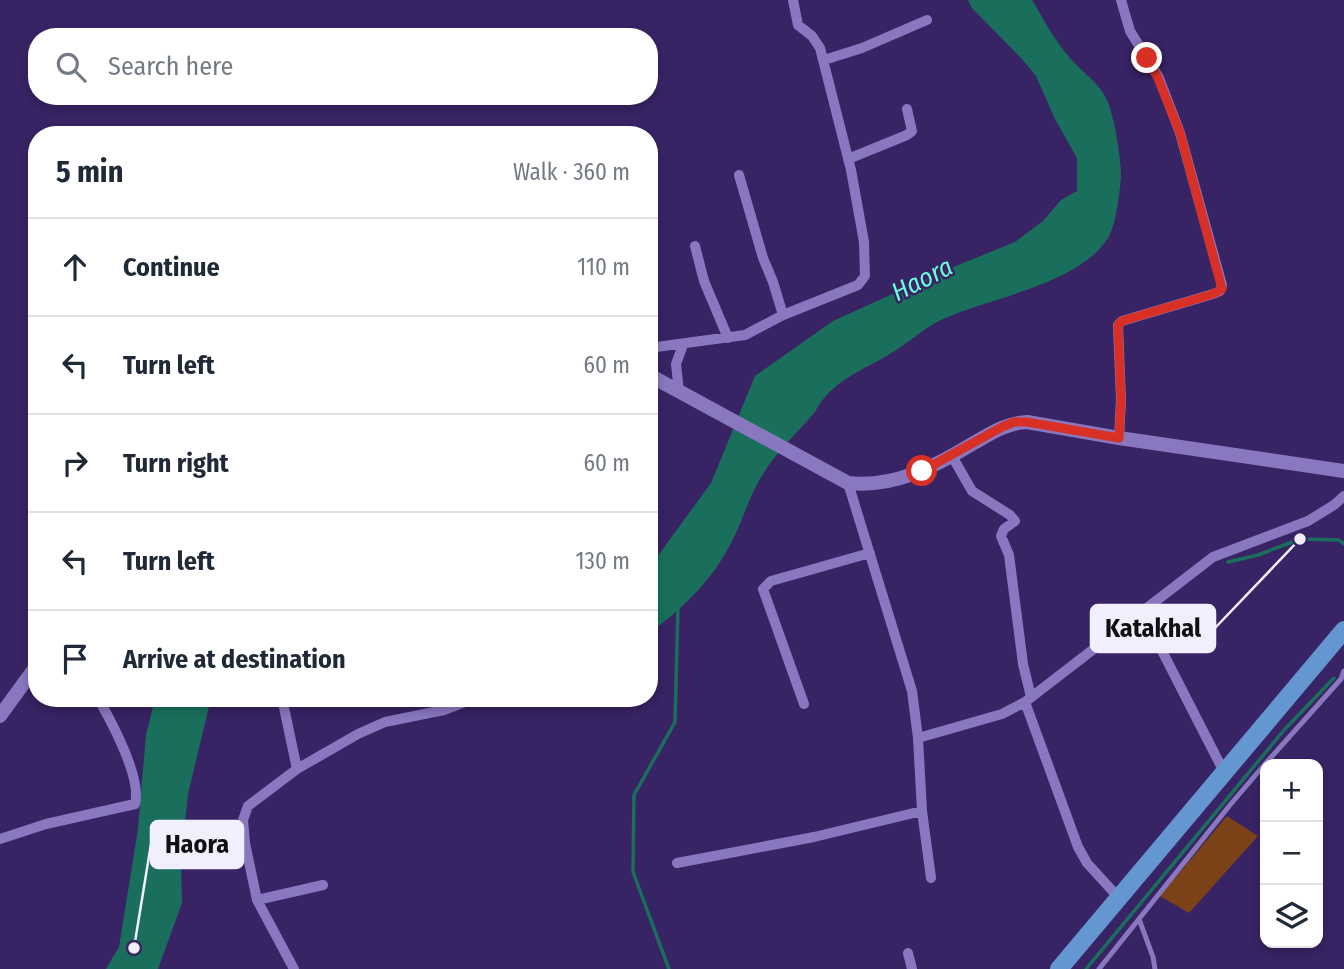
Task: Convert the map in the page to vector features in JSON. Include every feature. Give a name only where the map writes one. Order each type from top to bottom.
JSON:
[{"type":"main road","points":[[1059,969],[1344,630]]},
{"type":"street","points":[[658,347],[754,332],[783,315],[858,285],[866,276],[864,242],[848,159],[824,61],[817,41],[798,25],[793,0]]},
{"type":"street","points":[[1119,438],[1121,400],[1118,325],[1122,321],[1213,294],[1220,291],[1222,285],[1180,133],[1158,78],[1130,31],[1121,0]]},
{"type":"street","points":[[824,61],[927,20]]},
{"type":"street","points":[[848,159],[912,131],[907,109]]},
{"type":"street","points":[[739,175],[783,315]]},
{"type":"street","points":[[695,246],[704,281],[728,338]]},
{"type":"street","points":[[683,345],[676,364],[684,394]]},
{"type":"street","points":[[658,380],[848,483],[863,485],[901,479],[952,456],[1014,422],[1344,471]]},
{"type":"street","points":[[952,456],[972,491],[1014,518],[1013,523],[1003,529],[1001,536],[1009,555],[1028,699],[1078,847],[1087,863],[1118,897]]},
{"type":"street","points":[[848,483],[912,691],[922,811],[931,878]]},
{"type":"street","points":[[918,738],[1002,714],[1028,699],[1213,557],[1308,522],[1344,496]]},
{"type":"street","points":[[804,704],[763,589],[771,581],[870,553]]},
{"type":"street","points":[[1158,643],[1224,772]]},
{"type":"street","points":[[0,716],[28,677]]},
{"type":"street","points":[[0,839],[47,824],[135,804],[136,788],[121,742],[103,707]]},
{"type":"street","points":[[284,707],[297,769]]},
{"type":"street","points":[[294,969],[257,900],[245,843],[244,813],[256,798],[297,769],[358,734],[385,722],[452,707]]},
{"type":"street","points":[[677,863],[814,837],[922,811]]},
{"type":"street","points":[[257,900],[323,885]]},
{"type":"street","points":[[908,953],[912,969]]},
{"type":"lane","points":[[1269,759],[1341,679],[1344,671]]},
{"type":"lane","points":[[1099,969],[1260,770]]},
{"type":"lane","points":[[1139,919],[1153,957],[1154,969]]},
{"type":"shaded area","points":[[968,0],[1032,0],[1074,63],[1103,92],[1114,125],[1121,168],[1119,199],[1111,233],[1094,254],[1076,267],[1032,288],[943,319],[892,353],[855,373],[828,393],[781,450],[758,483],[729,547],[713,573],[658,626],[658,556],[711,483],[755,376],[833,321],[1015,242],[1043,221],[1061,200],[1077,191],[1077,158],[1055,119],[1036,76],[972,8]]},
{"type":"shaded area","points":[[153,707],[209,707],[188,794],[181,860],[182,903],[158,969],[106,969],[119,947],[138,829],[146,735]]},
{"type":"shaded area","points":[[1227,816],[1258,836],[1189,913],[1160,896]]},
{"type":"waterway","points":[[1228,562],[1258,555],[1300,539],[1339,540],[1344,544]]},
{"type":"waterway","points":[[669,969],[633,872],[634,795],[675,722],[678,607]]},
{"type":"waterway","points":[[1086,969],[1285,729],[1334,678]]},
{"type":"place","name":"Katakhal","points":[[1300,539]]},
{"type":"place","name":"Haora","points":[[134,948]]},
{"type":"route","points":[[922,471],[1014,422],[1119,438],[1121,400],[1118,325],[1122,321],[1222,289],[1180,133],[1147,58]]}]
